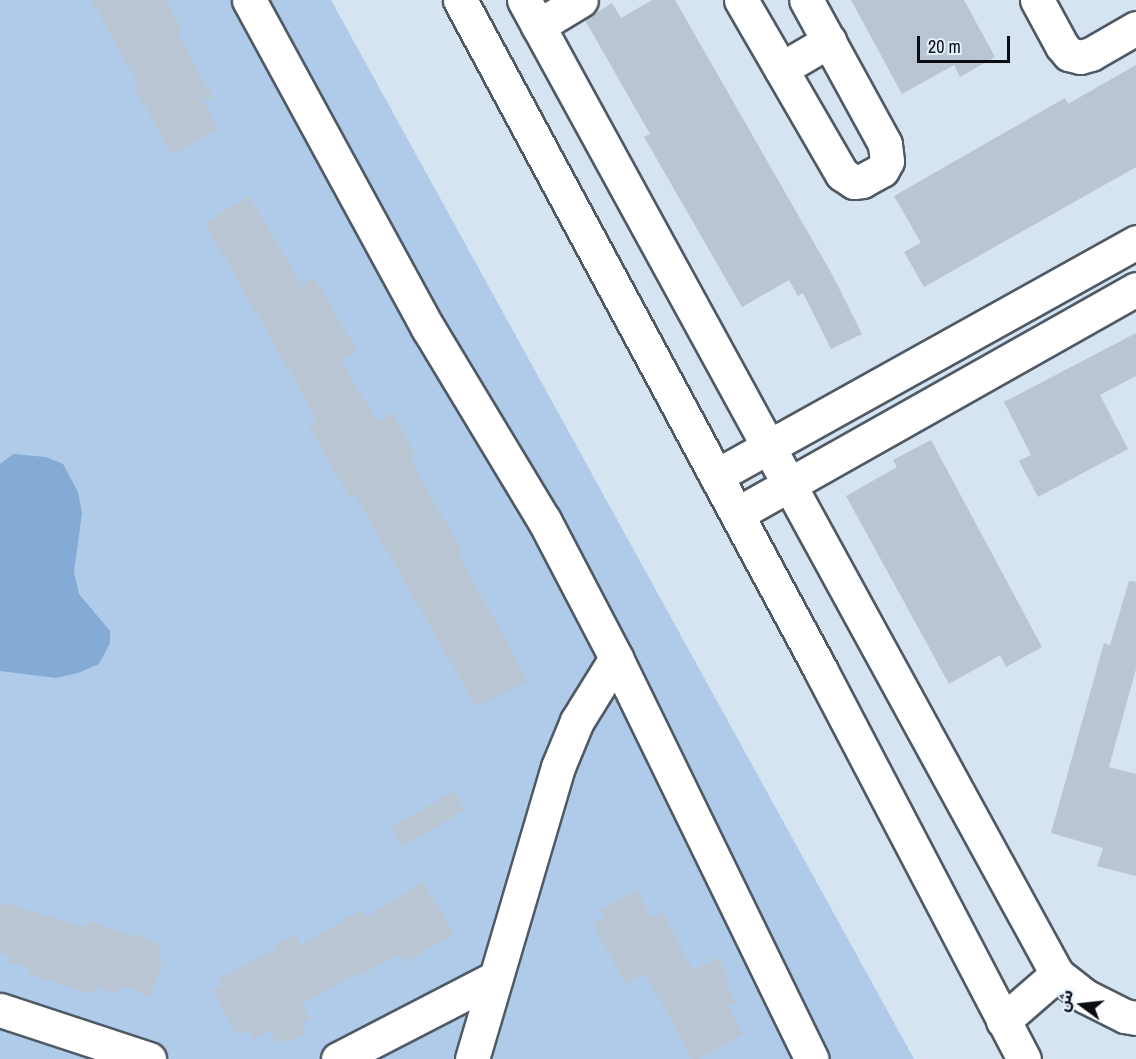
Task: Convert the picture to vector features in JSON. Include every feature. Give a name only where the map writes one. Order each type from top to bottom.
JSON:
[{"type":"street","points":[[249,0],[428,328],[544,520],[616,658],[812,1059]]},
{"type":"street","points":[[460,0],[737,514],[1024,1059]]},
{"type":"street","points":[[581,0],[531,13],[1057,974],[1085,996],[1125,1016],[1136,1018]]},
{"type":"street","points":[[741,0],[847,179],[854,182],[862,181],[882,170],[887,161],[885,144],[806,0]]},
{"type":"street","points":[[1037,0],[1062,46],[1070,54],[1080,57],[1091,54],[1136,28]]},
{"type":"street","points":[[781,69],[829,41]]},
{"type":"street","points":[[716,476],[770,448],[1136,242]]},
{"type":"street","points":[[737,514],[1136,289]]},
{"type":"street","points":[[472,1059],[567,744],[588,699],[616,658]]},
{"type":"street","points":[[1003,1022],[1057,974]]},
{"type":"street","points":[[338,1059],[495,978]]},
{"type":"street","points":[[0,1010],[149,1059]]},
{"type":"shaded area","points":[[0,0],[331,0],[914,1059],[0,1059]]},
{"type":"shaded area","points":[[13,454],[46,457],[63,464],[78,492],[82,513],[74,572],[79,594],[110,631],[110,643],[99,664],[78,673],[56,678],[0,671],[0,464]]},
{"type":"building","points":[[91,0],[165,0],[182,29],[177,32],[213,97],[203,102],[218,129],[172,155],[134,87],[139,85]]},
{"type":"building","points":[[652,0],[675,0],[833,276],[862,334],[831,349],[803,293],[798,296],[789,280],[742,307],[644,137],[650,134],[585,20],[612,3],[621,18]]},
{"type":"building","points":[[851,0],[964,0],[995,57],[960,77],[954,65],[902,94]]},
{"type":"building","points":[[1136,65],[1136,167],[924,287],[904,252],[921,243],[894,196],[1065,98],[1068,104]]},
{"type":"building","points":[[249,196],[302,285],[314,277],[357,351],[340,360],[378,422],[393,412],[416,456],[410,460],[463,553],[459,555],[528,681],[476,707],[354,494],[349,497],[308,425],[317,420],[205,223]]},
{"type":"building","points":[[1136,333],[1136,376],[1100,395],[1128,449],[1038,497],[1019,461],[1031,455],[1004,402]]},
{"type":"building","points":[[931,440],[1042,647],[1006,667],[1000,655],[949,684],[846,496],[897,467],[893,460]]},
{"type":"building","points":[[1129,581],[1136,582],[1136,669],[1109,767],[1136,774],[1136,876],[1097,866],[1103,848],[1051,833],[1104,643],[1110,645]]},
{"type":"building","points":[[454,791],[465,810],[403,846],[392,827]]},
{"type":"building","points":[[423,882],[454,934],[404,963],[398,954],[358,977],[356,974],[301,1004],[310,1019],[302,1023],[307,1033],[286,1044],[282,1039],[276,1042],[270,1030],[254,1039],[249,1029],[237,1035],[213,990],[222,985],[219,979],[276,948],[274,945],[295,934],[301,945],[362,909],[366,917]]},
{"type":"building","points":[[636,890],[652,918],[663,912],[693,970],[718,957],[729,978],[724,981],[736,1003],[728,1007],[743,1035],[699,1059],[692,1059],[645,973],[625,984],[593,924],[605,917],[600,909]]},
{"type":"building","points":[[0,902],[86,927],[88,921],[161,944],[157,956],[163,959],[151,996],[120,986],[118,994],[96,987],[93,994],[29,975],[30,968],[9,962],[10,956],[0,953]]}]
